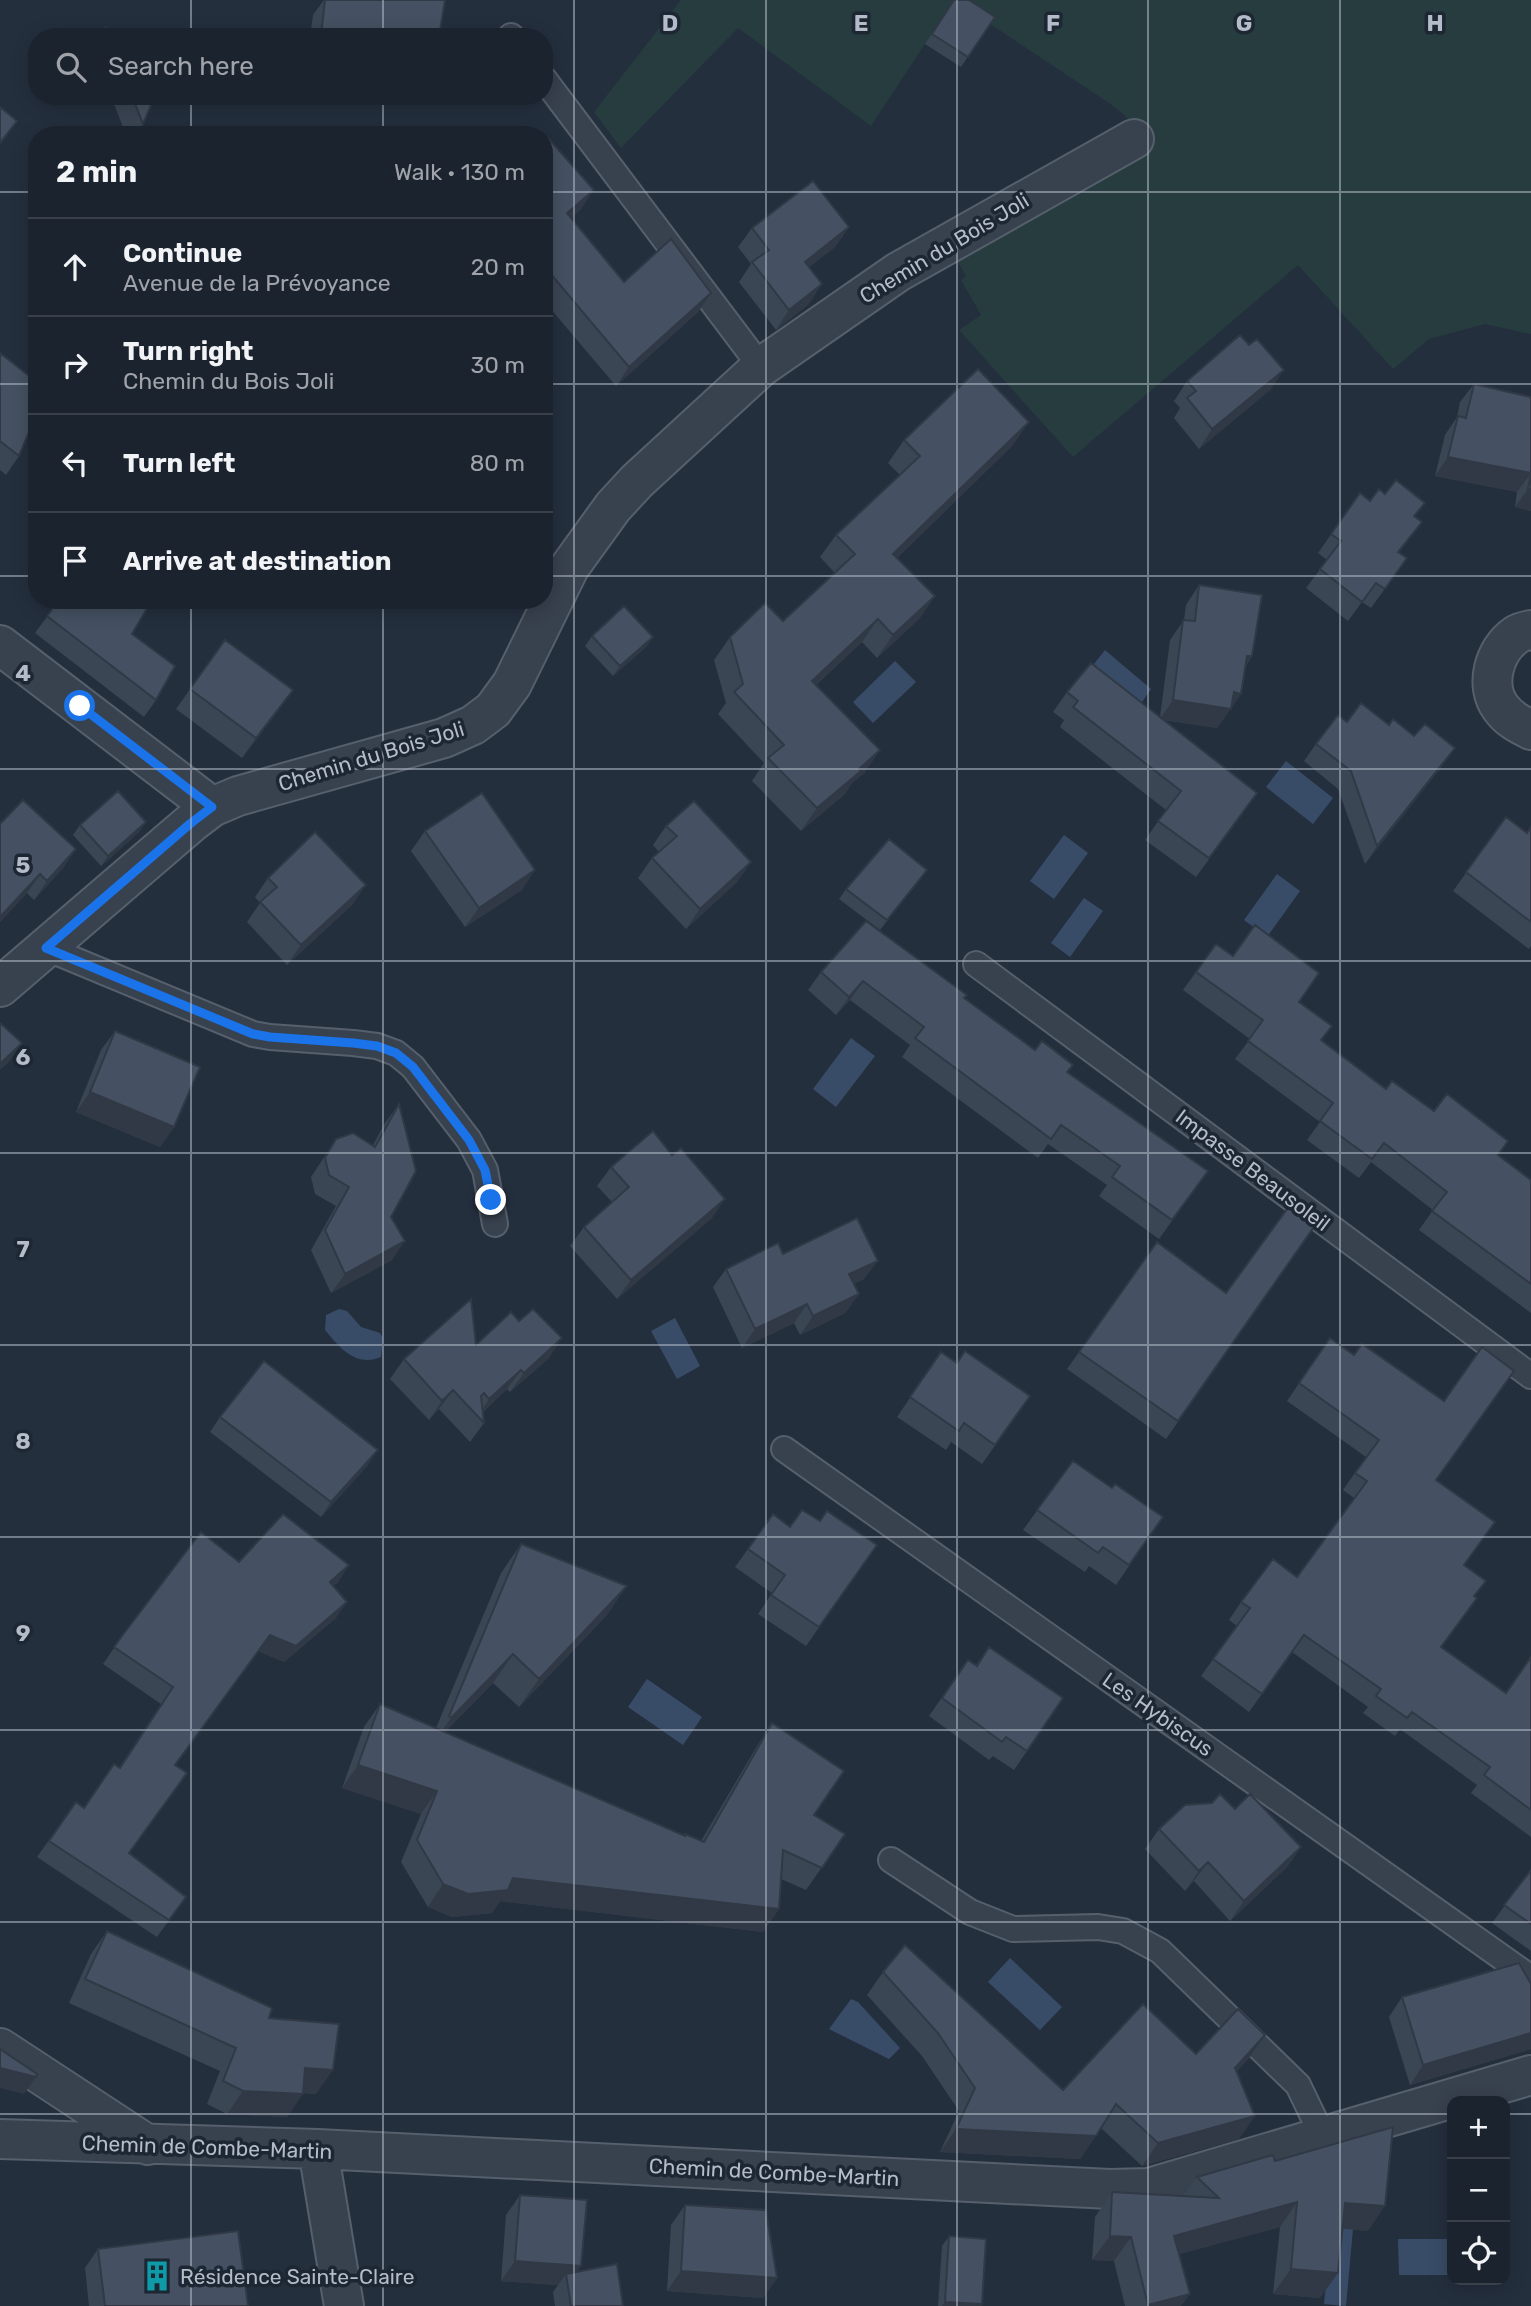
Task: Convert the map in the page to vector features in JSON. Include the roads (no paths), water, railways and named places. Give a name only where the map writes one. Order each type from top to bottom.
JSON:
[{"type":"street","name":"Chemin du Bois Joli","points":[[553,601],[569,568],[613,507],[637,481],[761,367],[898,272],[1134,139]]},
{"type":"street","name":"Chemin du Bois Joli","points":[[0,988],[212,807],[238,796],[444,738],[473,725],[494,710],[512,684],[549,609]]},
{"type":"street","points":[[1531,630],[1517,634],[1502,648],[1494,666],[1492,688],[1499,706],[1513,721],[1531,730]]},
{"type":"street","points":[[0,645],[212,807]]},
{"type":"street","points":[[0,2048],[148,2145]]},
{"type":"street","name":"Chemin de Combe-Martin","points":[[0,2139],[318,2149],[1110,2189],[1149,2188],[1531,2075]]},
{"type":"street","points":[[318,2149],[344,2306]]},
{"type":"lane","points":[[553,91],[761,367]]},
{"type":"lane","points":[[46,948],[253,1034],[377,1046],[396,1053],[413,1067],[469,1140],[485,1170],[495,1224]]},
{"type":"lane","name":"Impasse Beausoleil","points":[[976,964],[1531,1376]]},
{"type":"lane","name":"Les Hybiscus","points":[[784,1449],[1524,1973],[1531,1981]]},
{"type":"lane","points":[[891,1860],[970,1912],[1013,1929],[1098,1927],[1123,1931],[1160,1951],[1298,2085],[1323,2137]]},
{"type":"water","points":[[1105,650],[1151,689],[1135,712],[1086,674]]},
{"type":"water","points":[[895,661],[916,682],[873,723],[853,702]]},
{"type":"water","points":[[1286,761],[1333,798],[1313,824],[1266,787]]},
{"type":"water","points":[[1064,835],[1088,853],[1054,899],[1030,881]]},
{"type":"water","points":[[1277,874],[1300,891],[1267,937],[1244,920]]},
{"type":"water","points":[[1084,898],[1103,911],[1070,957],[1051,943]]},
{"type":"water","points":[[851,1038],[875,1056],[836,1107],[813,1089]]},
{"type":"water","points":[[339,1309],[347,1311],[361,1327],[380,1333],[383,1338],[381,1357],[372,1360],[356,1358],[342,1349],[330,1336],[325,1330],[326,1315]]},
{"type":"water","points":[[675,1318],[700,1366],[677,1379],[651,1331]]},
{"type":"water","points":[[647,1679],[702,1717],[683,1745],[628,1707]]},
{"type":"water","points":[[1010,1958],[1062,2007],[1040,2030],[988,1982]]},
{"type":"water","points":[[851,1999],[858,2002],[900,2048],[889,2059],[829,2029]]},
{"type":"water","points":[[1332,2227],[1353,2229],[1346,2306],[1324,2304]]},
{"type":"water","points":[[1398,2239],[1447,2239],[1447,2275],[1399,2275]]},
{"type":"place","name":"Résidence Sainte-Claire","points":[[157,2276]]}]
